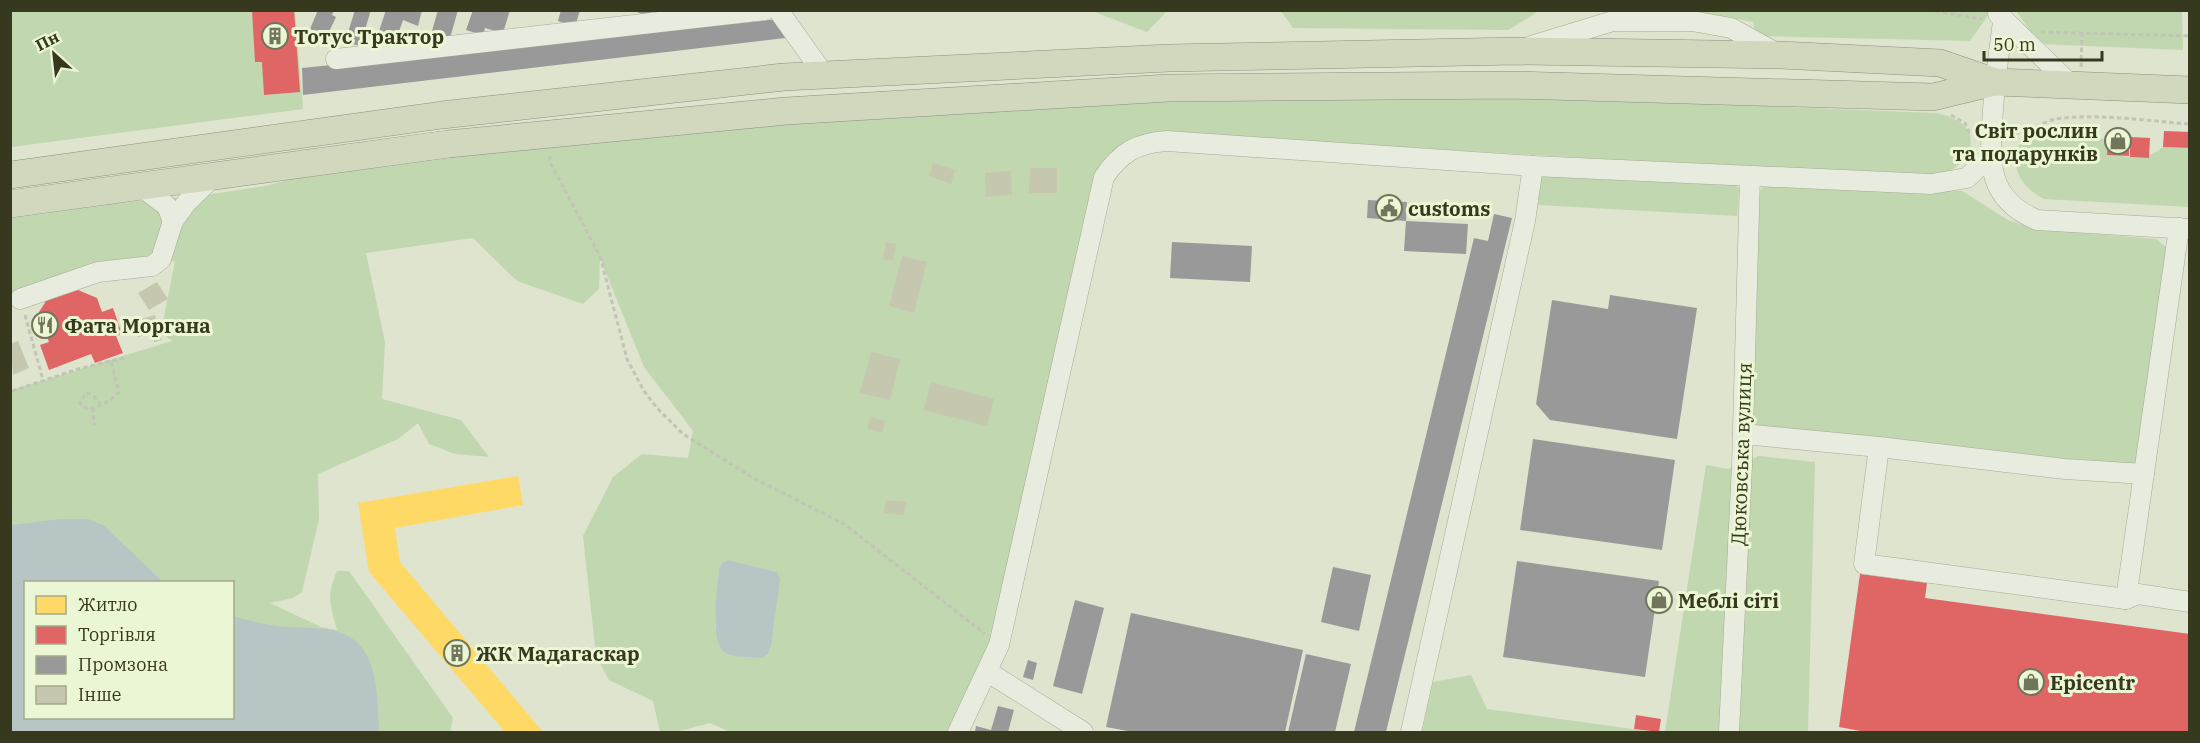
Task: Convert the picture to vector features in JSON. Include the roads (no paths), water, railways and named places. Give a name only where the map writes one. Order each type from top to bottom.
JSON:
[{"type":"highway","points":[[10,175],[442,115],[772,79],[1169,58],[1516,51],[1781,55],[1940,63],[1995,82]]},
{"type":"highway","points":[[10,204],[448,144],[774,112],[1156,89],[1512,85],[1934,97],[1995,82],[2190,90]]},
{"type":"street","points":[[336,59],[765,10]]},
{"type":"street","points":[[778,10],[825,76]]},
{"type":"street","points":[[2000,14],[1989,157],[1998,187],[2004,198],[2014,208],[2037,220],[2184,228],[2126,598]]},
{"type":"street","points":[[2000,14],[2071,85]]},
{"type":"street","points":[[958,732],[999,645],[1104,177],[1116,159],[1134,147],[1167,141],[1533,166],[1931,184],[1967,178],[1989,157]]},
{"type":"street","points":[[1411,732],[1525,221],[1533,166]]},
{"type":"street","points":[[20,299],[89,274],[152,266],[161,259],[173,221],[187,202],[215,175]]},
{"type":"street","name":"Дюковська вулиця","points":[[1730,732],[1743,434],[1750,176]]},
{"type":"street","points":[[140,186],[167,206],[173,221]]},
{"type":"street","points":[[1743,434],[2065,469],[2144,474]]},
{"type":"street","points":[[1879,447],[1864,564],[2126,598],[2139,594],[2190,602]]},
{"type":"street","points":[[988,672],[1083,732]]},
{"type":"place","name":"Тотус Трактор","points":[[275,36]]},
{"type":"place","name":"Світ рослин та подарунків","points":[[2118,141]]},
{"type":"place","name":"customs","points":[[1389,208]]},
{"type":"place","name":"Фата Моргана","points":[[45,325]]},
{"type":"place","name":"Меблі сіті","points":[[1659,600]]},
{"type":"place","name":"ЖК Мадагаскар","points":[[457,653]]},
{"type":"place","name":"Epicentr","points":[[2031,682]]}]
